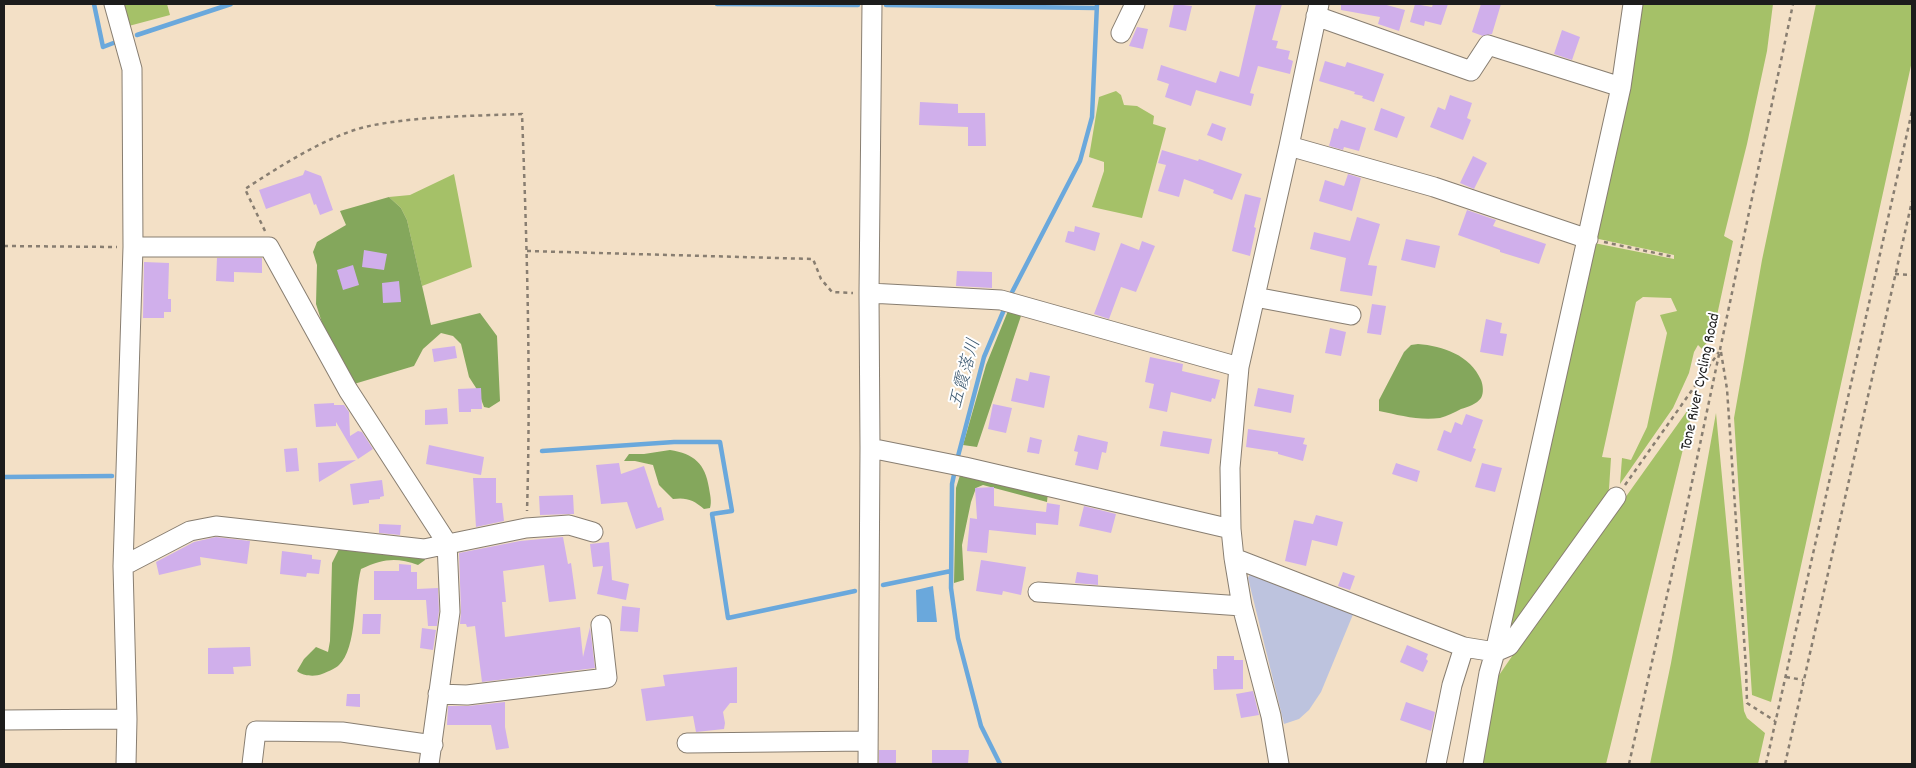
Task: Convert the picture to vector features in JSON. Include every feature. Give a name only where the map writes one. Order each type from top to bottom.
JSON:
[{"type":"street","points":[[114,4],[132,69],[133,247],[123,566],[126,764]]},
{"type":"street","points":[[868,764],[872,4]]},
{"type":"street","points":[[1121,33],[1135,4]]},
{"type":"street","points":[[1473,764],[1489,672],[1496,652],[1621,87],[1633,4]]},
{"type":"street","points":[[1279,764],[1271,716],[1242,606],[1234,558],[1231,529],[1230,468],[1239,366],[1289,146],[1317,10],[1471,71],[1488,45],[1621,87]]},
{"type":"street","points":[[1289,146],[1434,187],[1588,238]]},
{"type":"street","points":[[133,247],[269,247],[348,390],[447,544],[450,612],[429,764]]},
{"type":"street","points":[[869,293],[1007,301],[1239,366]]},
{"type":"street","points":[[1255,297],[1351,315]]},
{"type":"street","points":[[870,448],[956,465],[1231,529]]},
{"type":"street","points":[[1234,558],[1464,647],[1496,652],[1509,646],[1616,497]]},
{"type":"street","points":[[123,566],[190,531],[216,526],[424,549],[526,528],[569,525],[593,532]]},
{"type":"street","points":[[1038,592],[1242,606]]},
{"type":"street","points":[[438,694],[467,695],[607,678],[601,625]]},
{"type":"street","points":[[1436,764],[1452,685],[1464,647]]},
{"type":"street","points":[[4,720],[126,718]]},
{"type":"street","points":[[252,764],[256,731],[342,732],[433,745]]},
{"type":"street","points":[[687,743],[868,741]]},
{"type":"path","name":"Tone River Cycling Road","points":[[1630,764],[1684,520],[1793,4]]},
{"type":"path","points":[[1766,764],[1912,111]]},
{"type":"path","points":[[269,247],[266,233],[245,189],[289,161],[336,138],[373,125],[426,119],[522,114],[530,427],[526,528]]},
{"type":"path","points":[[1785,764],[1912,201]]},
{"type":"path","points":[[1588,238],[1674,257]]},
{"type":"path","points":[[4,246],[133,247]]},
{"type":"path","points":[[527,251],[812,259],[821,280],[832,292],[869,293]]},
{"type":"path","points":[[1895,274],[1912,275]]},
{"type":"path","points":[[1616,497],[1720,350]]},
{"type":"path","points":[[1720,350],[1727,389],[1747,703],[1776,720]]},
{"type":"path","points":[[1786,677],[1803,680]]},
{"type":"shaded area","points":[[1252,570],[1354,612],[1321,692],[1309,710],[1299,719],[1284,724],[1248,578]]},
{"type":"green space","points":[[120,4],[167,4],[170,15],[125,27]]},
{"type":"green space","points":[[1640,4],[1773,4],[1767,51],[1747,144],[1724,236],[1733,241],[1713,334],[1702,349],[1698,345],[1694,352],[1689,373],[1673,408],[1620,484],[1622,458],[1631,460],[1647,427],[1667,333],[1660,315],[1677,311],[1671,298],[1643,297],[1636,302],[1602,457],[1611,458],[1609,489],[1604,507],[1507,641],[1594,243],[1674,259],[1674,255],[1594,238]]},
{"type":"green space","points":[[1816,4],[1912,4],[1912,61],[1771,702],[1752,695],[1734,418],[1762,260]]},
{"type":"green space","points":[[1116,91],[1121,95],[1124,105],[1137,106],[1154,116],[1153,124],[1166,128],[1142,218],[1092,207],[1104,171],[1104,162],[1089,157],[1099,97]]},
{"type":"green space","points":[[454,174],[472,267],[422,286],[407,220],[401,208],[389,197],[410,195]]},
{"type":"green space","points":[[389,197],[401,208],[407,220],[431,325],[480,313],[497,336],[500,401],[489,408],[484,407],[478,391],[469,377],[461,344],[453,336],[441,333],[423,349],[414,366],[354,384],[323,326],[316,304],[317,265],[313,252],[317,242],[346,225],[340,211]]},
{"type":"green space","points":[[1010,306],[1023,310],[977,447],[963,445],[986,365]]},
{"type":"green space","points":[[1418,344],[1437,347],[1455,353],[1470,364],[1482,382],[1483,394],[1481,398],[1472,405],[1440,418],[1417,418],[1379,411],[1379,400],[1404,352],[1411,345]]},
{"type":"green space","points":[[1695,400],[1606,764],[1482,764],[1495,681]]},
{"type":"green space","points":[[1716,413],[1744,711],[1747,718],[1765,733],[1758,764],[1650,764],[1671,663]]},
{"type":"green space","points":[[670,450],[692,457],[701,466],[705,472],[709,488],[710,508],[704,509],[693,501],[682,498],[673,499],[659,485],[653,465],[635,461],[624,461],[629,454]]},
{"type":"green space","points":[[961,472],[1048,492],[1047,502],[983,485],[976,488],[971,502],[962,545],[964,580],[954,583],[956,488]]},
{"type":"green space","points":[[340,547],[424,556],[425,560],[418,565],[390,560],[361,569],[352,634],[345,657],[337,666],[329,671],[316,676],[305,675],[297,671],[304,659],[316,647],[328,652],[330,641],[332,563]]},
{"type":"water","points":[[933,586],[937,622],[917,622],[916,590]]},
{"type":"building","points":[[1174,4],[1192,6],[1186,31],[1169,27]]},
{"type":"building","points":[[1256,4],[1282,4],[1272,40],[1278,41],[1276,48],[1290,51],[1288,59],[1293,61],[1290,74],[1258,66],[1250,93],[1254,94],[1251,106],[1196,90],[1191,106],[1165,97],[1169,84],[1157,80],[1161,65],[1216,83],[1220,71],[1239,77]]},
{"type":"building","points":[[1341,4],[1383,4],[1405,10],[1399,31],[1378,24],[1380,17],[1341,10]]},
{"type":"building","points":[[1415,4],[1432,7],[1433,4],[1448,4],[1441,25],[1425,21],[1424,26],[1410,22]]},
{"type":"building","points":[[1481,4],[1501,4],[1492,34],[1483,36],[1472,32]]},
{"type":"building","points":[[1137,27],[1148,29],[1143,49],[1129,46]]},
{"type":"building","points":[[1562,30],[1580,37],[1572,60],[1554,54]]},
{"type":"building","points":[[1325,61],[1345,67],[1347,62],[1384,74],[1374,102],[1354,94],[1355,92],[1319,81]]},
{"type":"building","points":[[1450,95],[1472,103],[1467,118],[1471,120],[1463,140],[1430,127],[1438,107],[1445,110]]},
{"type":"building","points":[[920,102],[958,104],[958,113],[985,113],[986,146],[968,146],[968,127],[919,125]]},
{"type":"building","points":[[1381,108],[1405,117],[1397,138],[1374,130]]},
{"type":"building","points":[[1341,120],[1366,128],[1359,151],[1344,147],[1343,150],[1329,146],[1334,128],[1338,129]]},
{"type":"building","points":[[1212,123],[1226,128],[1222,141],[1207,135]]},
{"type":"building","points":[[1162,150],[1198,161],[1199,159],[1242,174],[1232,200],[1213,193],[1214,190],[1184,179],[1179,197],[1158,191],[1166,165],[1158,163]]},
{"type":"building","points":[[1473,156],[1487,163],[1474,189],[1460,183]]},
{"type":"building","points":[[305,170],[321,176],[333,210],[320,215],[310,193],[266,209],[259,190],[303,175]]},
{"type":"building","points":[[1348,174],[1361,178],[1352,211],[1319,201],[1325,180],[1344,186]]},
{"type":"building","points":[[1245,194],[1261,198],[1250,256],[1232,251]]},
{"type":"building","points":[[1467,210],[1496,220],[1493,226],[1546,244],[1539,264],[1500,252],[1500,250],[1458,235]]},
{"type":"building","points":[[1357,217],[1380,224],[1368,265],[1377,266],[1372,296],[1340,291],[1346,258],[1310,249],[1314,232],[1350,241]]},
{"type":"building","points":[[1075,226],[1100,233],[1095,251],[1065,242],[1068,231],[1074,232]]},
{"type":"building","points":[[1406,239],[1440,246],[1435,268],[1401,260]]},
{"type":"building","points":[[1142,241],[1155,246],[1136,292],[1121,287],[1109,319],[1094,314],[1121,243],[1139,250]]},
{"type":"building","points":[[364,250],[387,254],[384,270],[362,267]]},
{"type":"building","points":[[217,258],[262,258],[262,273],[234,272],[234,282],[216,281]]},
{"type":"building","points":[[144,262],[169,263],[168,299],[171,299],[171,312],[164,312],[164,318],[143,318]]},
{"type":"building","points":[[353,265],[359,285],[343,290],[337,270]]},
{"type":"building","points":[[957,271],[992,272],[992,288],[956,286]]},
{"type":"building","points":[[399,281],[401,302],[383,303],[382,283]]},
{"type":"building","points":[[1372,304],[1386,306],[1381,335],[1367,333]]},
{"type":"building","points":[[1486,319],[1502,323],[1500,333],[1507,334],[1503,356],[1480,352]]},
{"type":"building","points":[[1330,328],[1346,332],[1341,356],[1325,353]]},
{"type":"building","points":[[455,346],[457,358],[434,362],[432,349]]},
{"type":"building","points":[[1150,357],[1183,364],[1182,371],[1220,380],[1215,399],[1212,398],[1211,402],[1171,392],[1167,412],[1149,408],[1154,384],[1145,382]]},
{"type":"building","points":[[1030,372],[1050,376],[1044,408],[1011,401],[1016,378],[1028,381]]},
{"type":"building","points":[[481,388],[482,409],[471,409],[471,412],[459,412],[458,389]]},
{"type":"building","points":[[1258,388],[1294,395],[1291,413],[1254,406]]},
{"type":"building","points":[[334,403],[334,405],[344,405],[349,412],[350,436],[358,431],[362,432],[373,449],[358,459],[336,422],[336,426],[316,427],[314,404]]},
{"type":"building","points":[[993,404],[1012,408],[1006,433],[988,429]]},
{"type":"building","points":[[447,408],[448,424],[425,425],[425,410]]},
{"type":"building","points":[[1466,414],[1483,420],[1473,448],[1476,449],[1471,462],[1437,450],[1444,430],[1451,433],[1455,422],[1462,425]]},
{"type":"building","points":[[1248,429],[1305,438],[1303,444],[1307,445],[1303,461],[1278,454],[1278,452],[1246,447]]},
{"type":"building","points":[[1163,431],[1212,439],[1209,454],[1160,446]]},
{"type":"building","points":[[1078,435],[1108,442],[1106,453],[1102,452],[1098,470],[1075,465],[1078,452],[1074,451]]},
{"type":"building","points":[[1030,437],[1042,440],[1039,454],[1027,452]]},
{"type":"building","points":[[429,445],[484,457],[481,475],[426,464]]},
{"type":"building","points":[[297,448],[299,471],[286,472],[284,449]]},
{"type":"building","points":[[356,460],[319,482],[318,463]]},
{"type":"building","points":[[619,463],[621,474],[644,466],[658,508],[661,507],[664,520],[636,529],[627,502],[601,504],[596,465]]},
{"type":"building","points":[[1396,463],[1420,471],[1417,482],[1392,474]]},
{"type":"building","points":[[1482,463],[1502,468],[1495,492],[1475,487]]},
{"type":"building","points":[[473,478],[496,478],[496,503],[502,503],[504,521],[476,527]]},
{"type":"building","points":[[382,480],[384,496],[380,497],[380,499],[369,500],[369,503],[353,505],[350,484]]},
{"type":"building","points":[[994,487],[994,506],[1046,512],[1047,503],[1060,505],[1058,525],[1036,523],[1036,535],[989,530],[987,553],[967,551],[970,518],[977,519],[975,488]]},
{"type":"building","points":[[573,495],[574,514],[540,515],[539,496]]},
{"type":"building","points":[[1084,506],[1116,514],[1111,533],[1079,526]]},
{"type":"building","points":[[1316,515],[1343,522],[1337,546],[1312,540],[1306,566],[1285,561],[1294,520],[1313,524]]},
{"type":"building","points":[[379,524],[401,525],[400,535],[379,533]]},
{"type":"building","points":[[216,537],[250,541],[247,564],[200,557],[201,565],[159,575],[156,562],[194,542]]},
{"type":"building","points":[[563,537],[568,564],[571,563],[576,599],[549,602],[544,565],[503,571],[506,602],[502,602],[505,637],[580,627],[583,657],[590,627],[595,668],[482,682],[475,626],[467,627],[466,624],[460,624],[459,553],[520,541]]},
{"type":"building","points":[[609,542],[612,580],[629,584],[626,600],[597,594],[603,566],[593,567],[590,544]]},
{"type":"building","points":[[282,551],[312,555],[312,559],[321,560],[319,574],[307,573],[306,577],[280,574]]},
{"type":"building","points":[[981,560],[1026,567],[1021,595],[1003,591],[1002,595],[976,591]]},
{"type":"building","points":[[399,564],[411,565],[411,572],[417,572],[417,589],[438,588],[439,611],[437,626],[428,626],[426,600],[374,600],[374,571],[399,571]]},
{"type":"building","points":[[1077,572],[1098,575],[1098,585],[1075,583]]},
{"type":"building","points":[[1343,572],[1355,576],[1350,590],[1338,586]]},
{"type":"building","points":[[622,606],[640,608],[638,632],[620,631]]},
{"type":"building","points":[[363,614],[381,614],[380,634],[362,634]]},
{"type":"building","points":[[422,628],[436,630],[433,650],[420,648]]},
{"type":"building","points":[[1407,645],[1428,654],[1426,659],[1428,661],[1423,672],[1400,662]]},
{"type":"building","points":[[250,647],[251,666],[233,667],[234,674],[208,674],[208,648]]},
{"type":"building","points":[[1217,656],[1234,656],[1234,660],[1243,660],[1243,689],[1214,690],[1213,669],[1217,669]]},
{"type":"building","points":[[737,667],[737,703],[730,703],[723,712],[724,729],[696,732],[693,716],[646,721],[641,689],[665,686],[663,675]]},
{"type":"building","points":[[1253,691],[1259,715],[1241,718],[1236,694]]},
{"type":"building","points":[[347,694],[360,694],[360,707],[346,706]]},
{"type":"building","points":[[505,702],[505,727],[509,748],[496,750],[491,725],[447,725],[448,706]]},
{"type":"building","points":[[1406,702],[1435,712],[1431,731],[1400,720]]},
{"type":"building","points":[[879,750],[896,750],[896,764],[879,764]]},
{"type":"building","points":[[932,750],[969,750],[968,764],[932,764]]},
{"type":"waterway","points":[[94,4],[103,47],[116,42]]},
{"type":"waterway","points":[[137,35],[231,4]]},
{"type":"waterway","points":[[717,4],[858,5]]},
{"type":"waterway","name":"五霞落川","points":[[1009,298],[1080,161],[1092,117],[1097,4]]},
{"type":"waterway","points":[[886,5],[1096,8]]},
{"type":"waterway","name":"五霞落川","points":[[957,460],[984,357],[1006,305]]},
{"type":"waterway","points":[[542,451],[674,442],[720,442],[732,511],[712,514],[728,618],[855,591]]},
{"type":"waterway","name":"五霞落川","points":[[955,470],[952,484],[951,588],[958,638],[981,726],[1000,764]]},
{"type":"waterway","points":[[4,477],[112,476]]},
{"type":"waterway","points":[[883,585],[951,571]]}]
